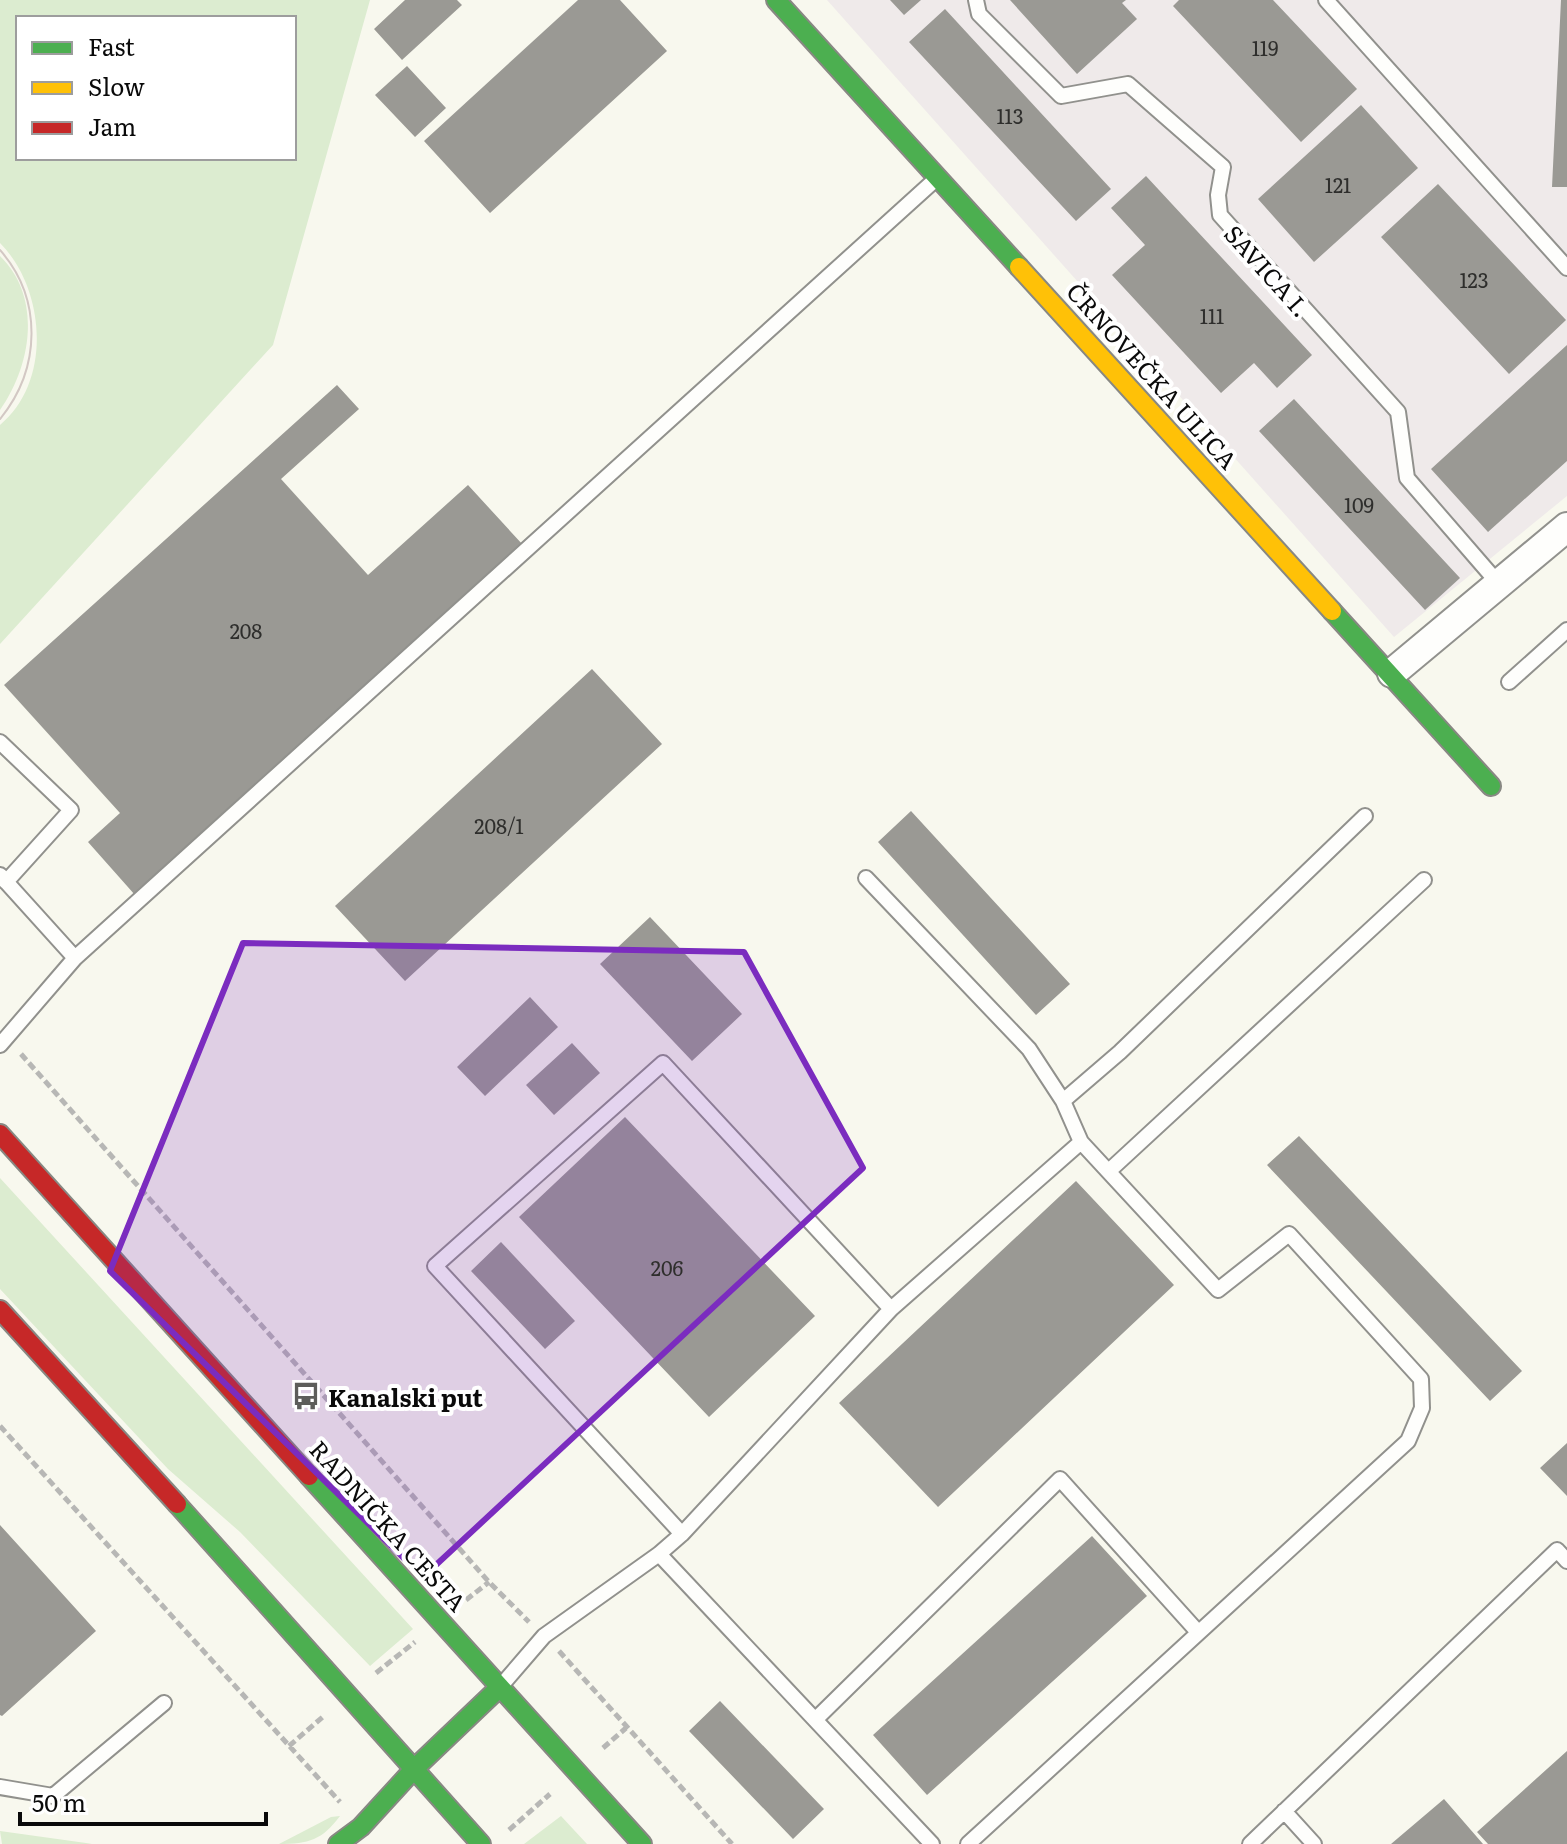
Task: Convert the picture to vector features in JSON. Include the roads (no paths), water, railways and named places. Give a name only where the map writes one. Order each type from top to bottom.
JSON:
[{"type":"main road","name":"ČRNOVEČKA ULICA","points":[[776,0],[1392,673],[1491,786]]},
{"type":"main road","name":"RADNIČKA CESTA","points":[[0,1134],[421,1596],[642,1844]]},
{"type":"main road","points":[[0,1310],[481,1844]]},
{"type":"main road","points":[[338,1844],[361,1827],[415,1768],[500,1687]]},
{"type":"street","points":[[1392,673],[1567,527]]},
{"type":"lane","name":"SAVICA I.","points":[[976,0],[979,14],[1061,96],[1128,84],[1223,167],[1218,195],[1220,215],[1398,412],[1407,478],[1498,583]]},
{"type":"lane","points":[[1326,0],[1567,268]]},
{"type":"lane","points":[[0,1045],[75,958],[939,176]]},
{"type":"lane","points":[[1509,682],[1566,633]]},
{"type":"lane","points":[[0,742],[71,810],[3,878],[75,958]]},
{"type":"lane","points":[[1063,1101],[1120,1052],[1365,816]]},
{"type":"lane","points":[[866,878],[1029,1049],[1063,1101],[1081,1142],[1218,1290],[1289,1234],[1421,1379],[1422,1408],[1408,1441],[1197,1631],[968,1844]]},
{"type":"lane","points":[[1110,1170],[1424,880]]},
{"type":"lane","points":[[682,1534],[435,1266],[663,1063],[891,1309]]},
{"type":"lane","points":[[500,1687],[544,1636],[659,1554],[682,1534],[891,1309],[1081,1142]]},
{"type":"lane","points":[[817,1718],[1060,1479],[1197,1631]]},
{"type":"lane","points":[[1250,1844],[1557,1550],[1567,1561]]},
{"type":"lane","points":[[659,1554],[817,1718],[932,1844]]},
{"type":"lane","points":[[0,1787],[53,1796],[164,1703]]},
{"type":"lane","points":[[1284,1811],[1314,1844]]},
{"type":"tram line","points":[[0,250],[24,290],[32,334],[23,378],[14,399],[0,419]]},
{"type":"place","name":"Kanalski put","points":[[306,1396]]}]
